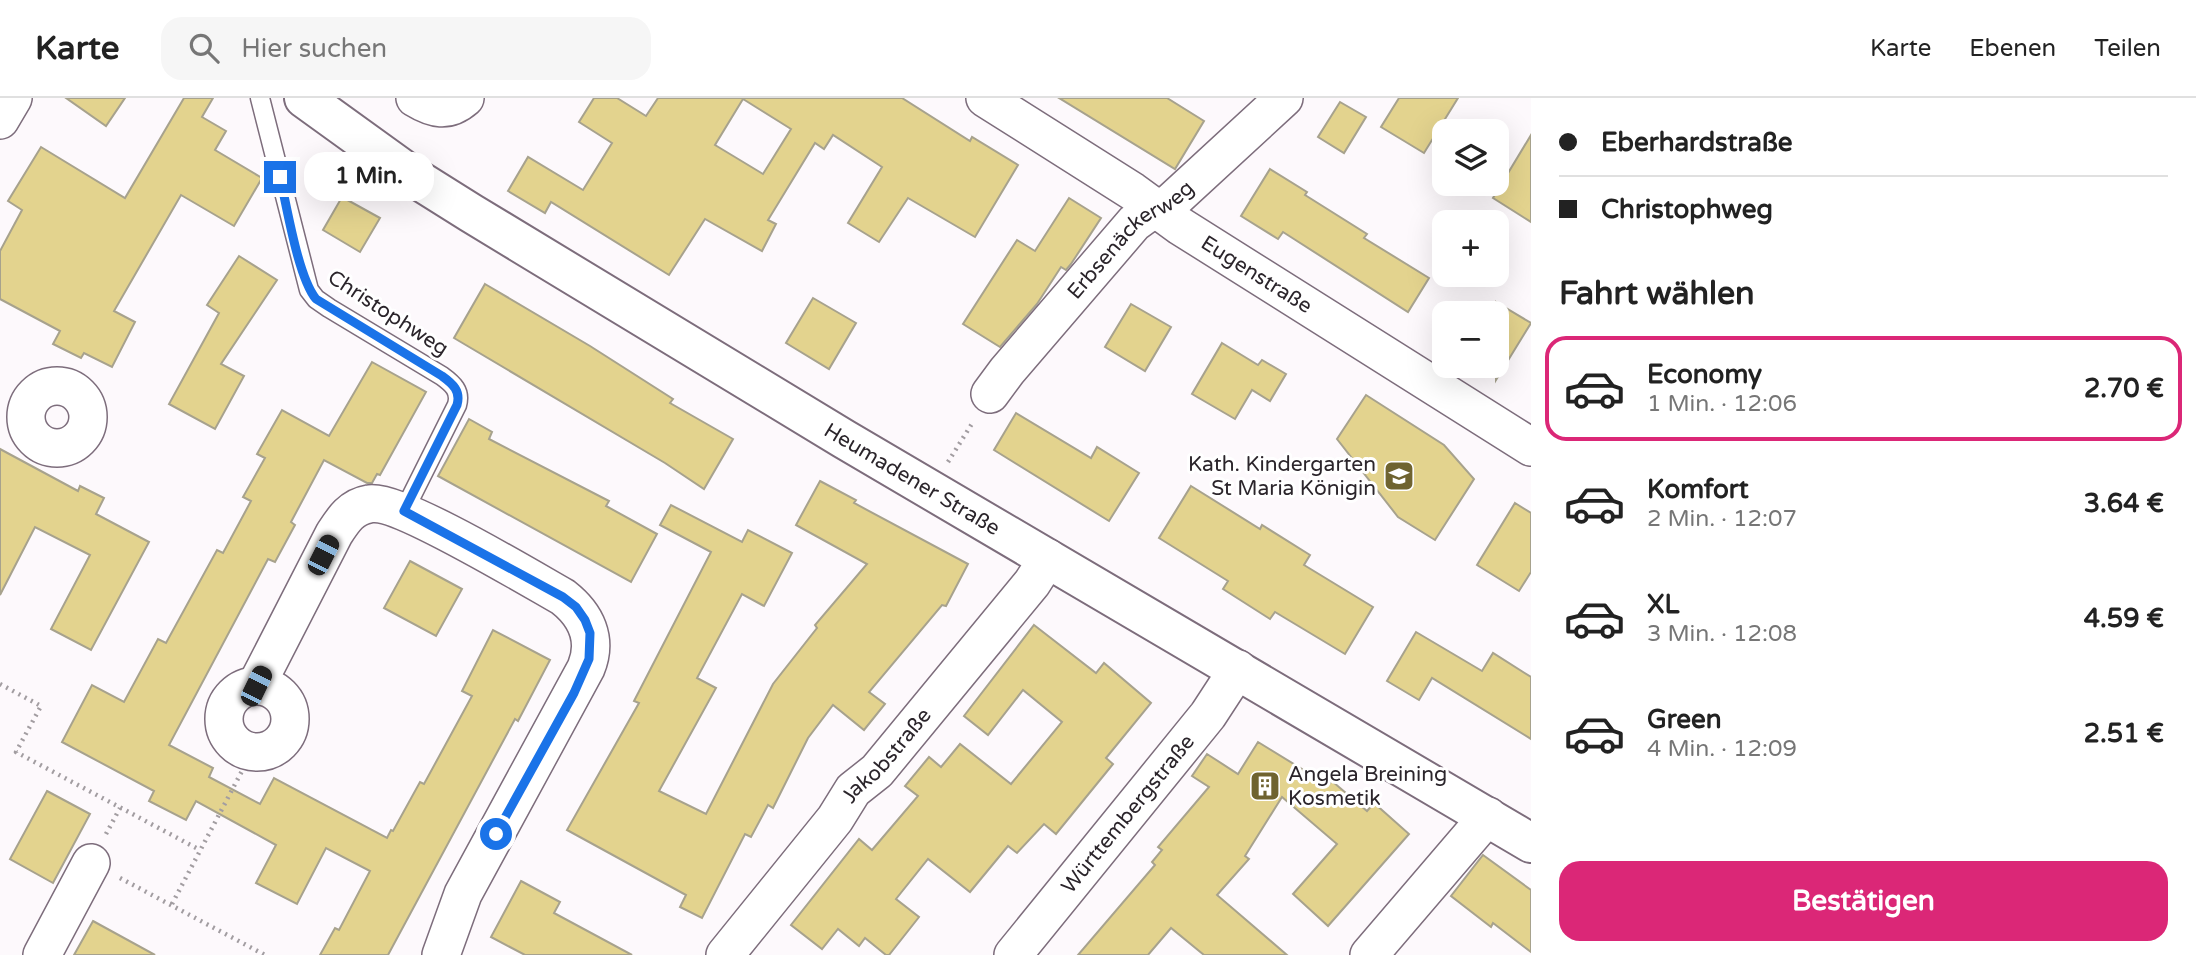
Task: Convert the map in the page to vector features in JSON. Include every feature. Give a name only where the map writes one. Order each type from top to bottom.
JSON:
[{"type":"main road","name":"Heumadener Straße","points":[[304,98],[412,176],[471,213],[931,490],[1531,843]]},
{"type":"street","points":[[0,120],[13,98]]},
{"type":"street","points":[[415,98],[434,108],[447,108],[464,98]]},
{"type":"street","name":"Eugenstraße","points":[[985,98],[1132,191],[1157,211],[1531,447]]},
{"type":"street","name":"Erbsenäckerweg","points":[[989,394],[1134,223],[1170,203],[1284,98]]},
{"type":"street","points":[[252,752],[243,750],[230,738],[226,730],[225,713],[228,705],[240,692],[256,686],[346,515],[371,503],[384,503],[404,511],[563,597],[576,607],[590,633],[591,649],[586,668],[463,894],[441,955]]},
{"type":"street","name":"Jakobstraße","points":[[725,955],[835,819],[853,790],[877,771],[1032,583],[1048,558]]},
{"type":"street","name":"Württembergstraße","points":[[1013,955],[1208,715],[1238,669]]},
{"type":"street","points":[[1369,955],[1488,816]]},
{"type":"street","points":[[42,955],[92,863]]},
{"type":"lane","name":"Christophweg","points":[[260,98],[309,290],[323,303],[442,376],[457,389],[457,405],[404,511]]},
{"type":"path","points":[[931,490],[989,394]]},
{"type":"path","points":[[0,684],[41,706],[16,752],[200,850]]},
{"type":"path","points":[[172,904],[252,752]]},
{"type":"path","points":[[92,863],[265,955]]},
{"type":"building","points":[[66,98],[125,98],[106,126]]},
{"type":"building","points":[[184,98],[213,98],[202,117],[226,131],[215,150],[262,178],[234,226],[181,195],[114,311],[135,322],[112,367],[84,353],[81,358],[53,344],[60,331],[0,299],[0,251],[22,210],[8,201],[41,147],[125,198]]},
{"type":"building","points":[[594,98],[617,98],[646,116],[658,98],[902,98],[970,141],[972,137],[1018,165],[975,237],[908,198],[879,242],[848,223],[882,167],[833,135],[824,149],[815,143],[768,220],[776,224],[762,251],[705,219],[669,275],[551,202],[545,213],[508,191],[528,157],[583,190],[612,143],[579,122]],"holes":[[[743,99],[791,129],[763,174],[715,145]]]},
{"type":"building","points":[[1059,98],[1167,98],[1204,121],[1175,169]]},
{"type":"building","points":[[1399,98],[1458,98],[1445,119],[1432,119],[1432,140],[1424,153],[1381,127]]},
{"type":"building","points":[[1340,102],[1366,117],[1344,153],[1318,137]]},
{"type":"building","points":[[1531,135],[1531,222],[1493,198],[1509,196],[1509,171]]},
{"type":"building","points":[[1270,169],[1307,192],[1305,195],[1367,234],[1364,238],[1429,278],[1408,312],[1283,232],[1278,239],[1241,216]]},
{"type":"building","points":[[342,197],[380,218],[360,252],[323,230]]},
{"type":"building","points":[[1069,198],[1101,218],[1066,270],[1061,267],[1037,304],[1000,347],[963,324],[1017,240],[1035,251]]},
{"type":"building","points":[[239,256],[277,280],[221,364],[244,376],[215,429],[169,404],[219,313],[207,305]]},
{"type":"building","points":[[485,284],[590,346],[673,399],[670,403],[733,439],[704,489],[454,338]]},
{"type":"building","points":[[813,298],[856,323],[829,369],[786,343]]},
{"type":"building","points":[[1131,304],[1171,327],[1145,371],[1105,347]]},
{"type":"building","points":[[1509,310],[1531,323],[1509,359]]},
{"type":"building","points":[[1222,343],[1258,365],[1262,360],[1286,374],[1270,401],[1252,390],[1235,419],[1192,394]]},
{"type":"building","points":[[372,362],[426,392],[380,475],[377,474],[372,483],[367,483],[324,460],[291,522],[295,525],[275,562],[268,559],[169,745],[213,768],[209,777],[260,804],[274,778],[387,838],[420,782],[424,784],[472,696],[462,691],[493,630],[550,660],[518,721],[515,719],[388,955],[320,955],[335,928],[339,930],[370,871],[326,848],[297,904],[256,883],[276,845],[196,801],[186,820],[149,801],[154,791],[62,742],[92,685],[124,702],[158,639],[166,643],[217,550],[223,553],[251,501],[243,497],[265,458],[257,454],[282,410],[329,436]]},
{"type":"building","points":[[1366,395],[1444,445],[1474,479],[1435,540],[1398,517],[1337,439]]},
{"type":"building","points":[[1016,413],[1091,458],[1097,447],[1139,473],[1109,521],[994,450]]},
{"type":"building","points":[[469,419],[492,432],[489,439],[609,501],[606,506],[657,534],[631,582],[438,476]]},
{"type":"building","points":[[0,449],[78,491],[80,486],[104,498],[96,514],[149,542],[91,650],[51,629],[90,555],[35,527],[0,595]]},
{"type":"building","points":[[820,481],[856,500],[854,503],[968,564],[946,606],[942,605],[869,692],[885,704],[864,730],[833,705],[808,738],[773,808],[768,805],[751,837],[745,834],[702,918],[680,907],[686,895],[567,830],[639,703],[634,701],[711,552],[660,525],[671,505],[742,542],[748,530],[792,553],[764,606],[742,594],[697,678],[716,688],[659,791],[706,814],[773,684],[817,628],[815,625],[867,564],[796,525]]},
{"type":"building","points":[[1191,486],[1260,529],[1262,525],[1310,555],[1304,565],[1373,607],[1345,654],[1275,612],[1270,619],[1223,589],[1228,581],[1159,538]]},
{"type":"building","points":[[1515,503],[1531,513],[1531,572],[1519,591],[1477,565]]},
{"type":"building","points":[[410,561],[462,589],[436,636],[384,608]]},
{"type":"building","points":[[1034,625],[1096,673],[1104,663],[1151,703],[1106,758],[1113,764],[1056,834],[1044,824],[1017,853],[1008,846],[970,892],[928,859],[896,899],[919,917],[889,955],[865,938],[859,946],[838,929],[822,949],[791,925],[859,839],[872,850],[918,796],[905,786],[929,757],[941,767],[960,744],[1011,784],[1062,722],[1023,690],[988,735],[964,716]]},
{"type":"building","points":[[1416,632],[1482,671],[1493,653],[1531,677],[1531,739],[1432,678],[1419,700],[1387,681]]},
{"type":"building","points":[[1258,742],[1328,785],[1332,781],[1367,811],[1374,803],[1409,834],[1328,926],[1293,894],[1337,844],[1282,797],[1245,856],[1249,859],[1217,895],[1287,955],[1204,955],[1171,928],[1148,955],[1078,955],[1155,865],[1152,862],[1162,850],[1158,847],[1209,787],[1192,776],[1207,754],[1238,774]]},
{"type":"building","points":[[47,791],[90,814],[53,883],[10,859]]},
{"type":"building","points":[[1483,855],[1531,890],[1531,952],[1493,923],[1491,927],[1451,896]]},
{"type":"building","points":[[521,881],[560,902],[554,913],[632,955],[525,955],[491,937]]},
{"type":"building","points":[[93,921],[155,955],[74,955]]},
{"type":"place","name":"Kath. Kindergarten St Maria Königin","points":[[1399,476]]},
{"type":"place","name":"Angela Breining Kosmetik","points":[[1265,786]]},
{"type":"route","points":[[280,177],[303,274],[316,299],[442,376],[457,389],[457,405],[404,511],[563,597],[576,607],[590,633],[589,659],[574,693],[496,834]]}]
